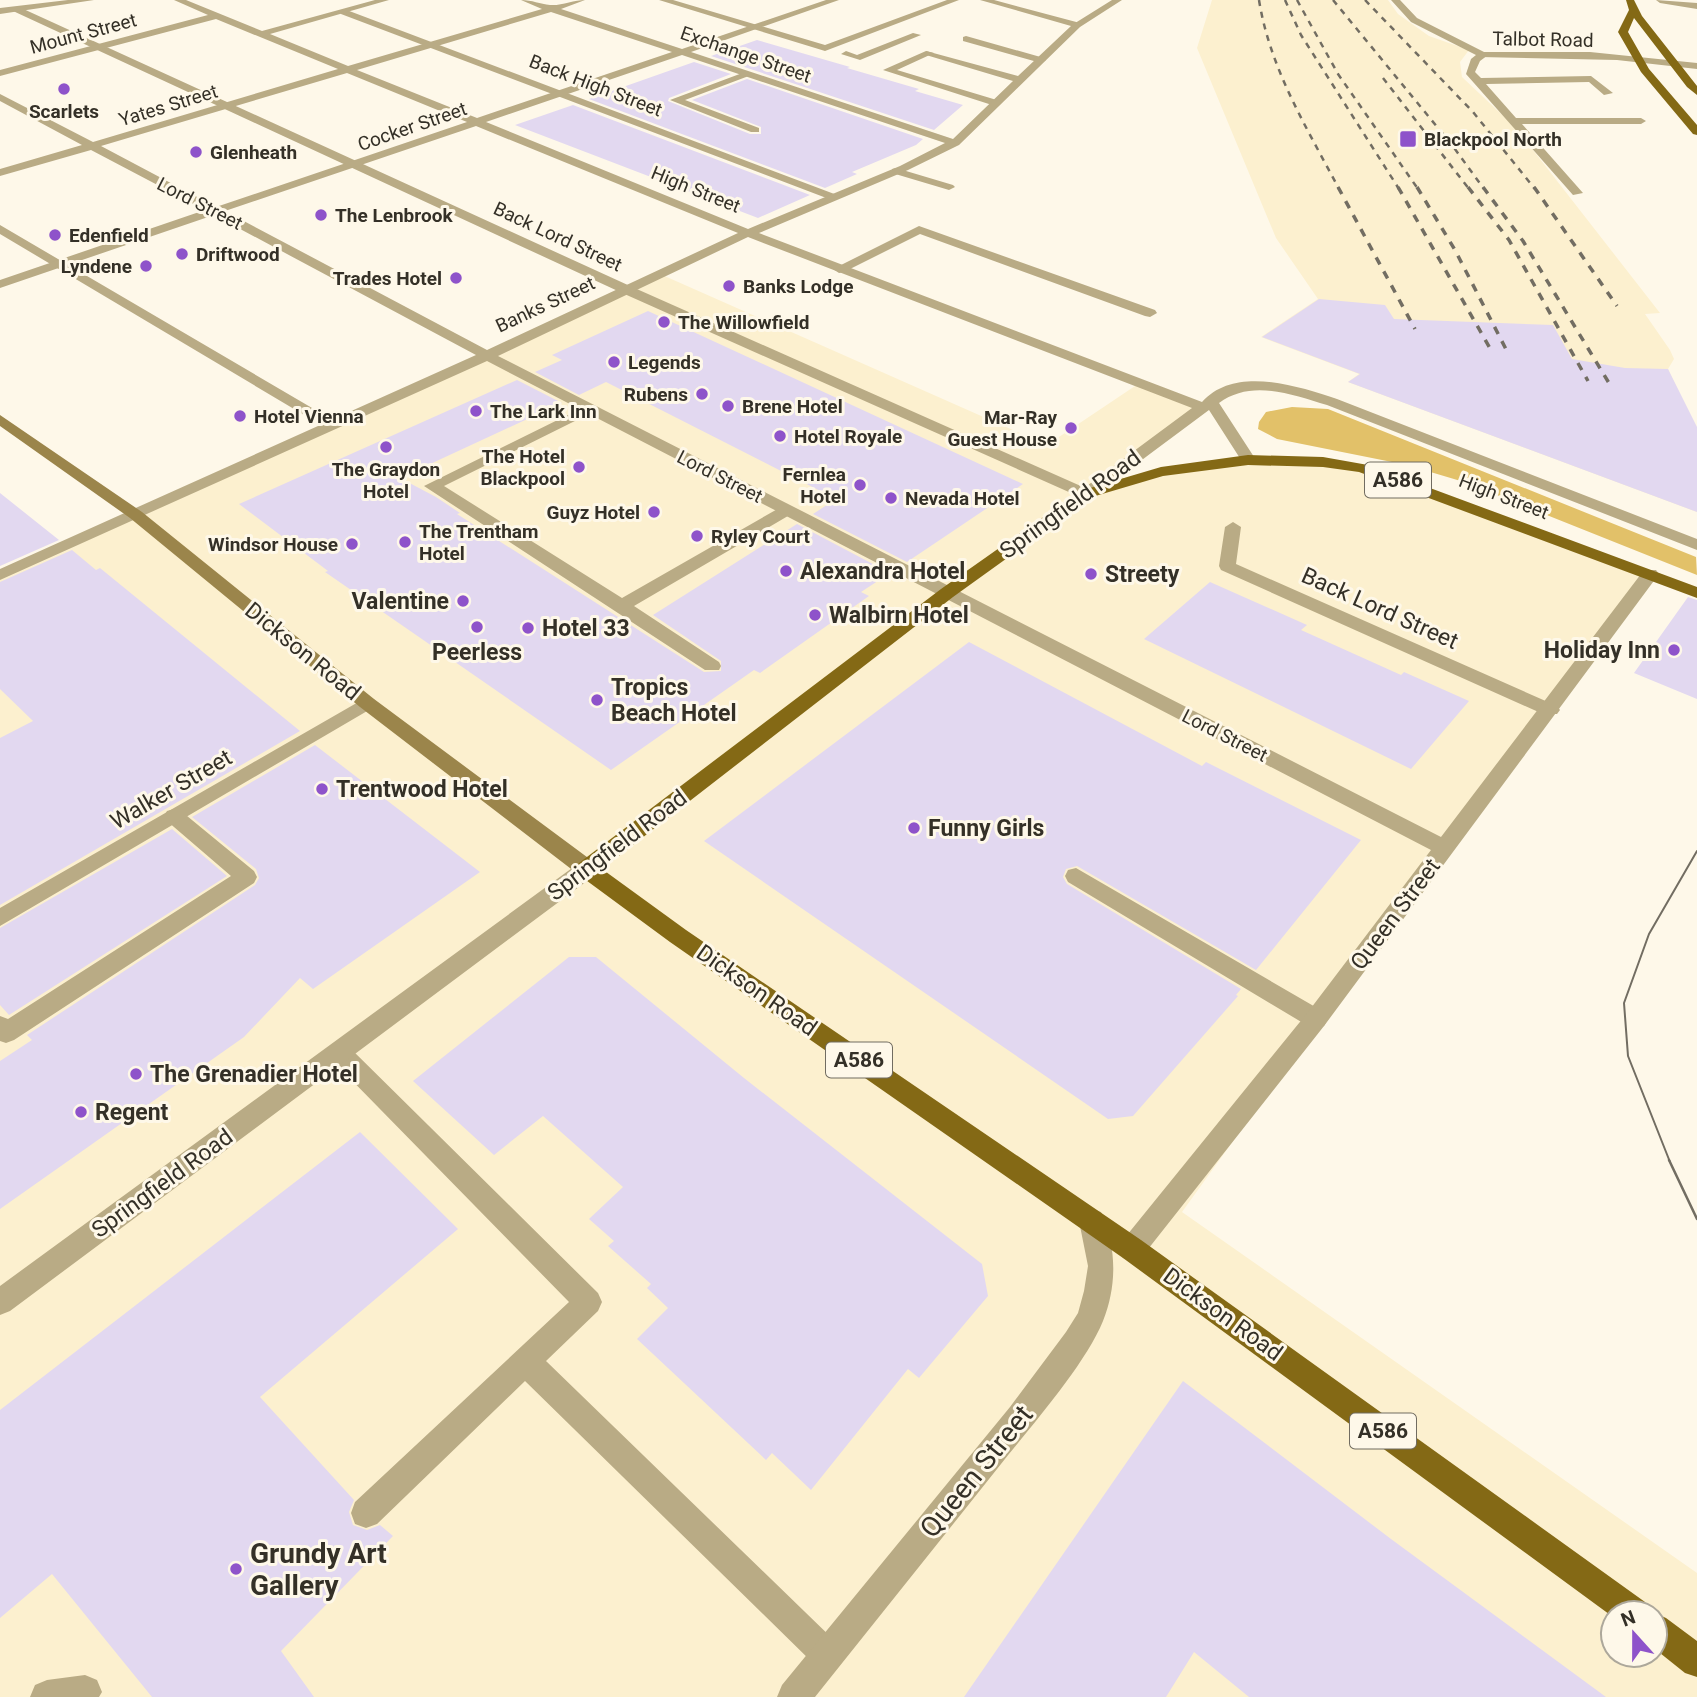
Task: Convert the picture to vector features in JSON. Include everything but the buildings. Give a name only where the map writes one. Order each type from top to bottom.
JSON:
[{"type":"main road","name":"Talbot Road","points":[[1631,5],[1670,62],[1697,92]]},
{"type":"main road","name":"Talbot Road","points":[[1631,5],[1623,32],[1642,65],[1696,129]]},
{"type":"main road","name":"High Street","points":[[1086,494],[1161,472],[1248,460],[1323,461],[1362,468],[1697,593]]},
{"type":"main road","name":"Springfield Road","points":[[587,869],[947,593],[1086,494]]},
{"type":"main road","name":"Dickson Road","points":[[587,869],[678,936],[1132,1249],[1615,1599]]},
{"type":"main road","points":[[1669,1640],[1697,1661]]},
{"type":"street","points":[[0,11],[54,2],[90,0]]},
{"type":"street","name":"High Street","points":[[178,0],[839,269],[1206,404]]},
{"type":"street","points":[[261,34],[386,0]]},
{"type":"street","name":"Exchange Street","points":[[526,0],[955,143]]},
{"type":"street","name":"Yates Street","points":[[0,173],[581,0]]},
{"type":"street","name":"Cocker Street","points":[[0,284],[835,0]]},
{"type":"street","points":[[670,1],[827,49],[955,0]]},
{"type":"street","points":[[984,0],[1077,25]]},
{"type":"street","points":[[1101,0],[1115,1]]},
{"type":"street","points":[[1395,0],[1414,20],[1483,55],[1476,60],[1470,72],[1577,193]]},
{"type":"street","points":[[1660,0],[1697,6]]},
{"type":"street","name":"Banks Street","points":[[0,575],[488,355],[748,233],[955,143],[1077,25],[1115,1]]},
{"type":"street","name":"Back Lord Street","points":[[16,9],[625,289],[1086,494]]},
{"type":"street","name":"Back High Street","points":[[344,12],[833,197]]},
{"type":"street","name":"Mount Street","points":[[0,73],[216,16]]},
{"type":"street","points":[[846,54],[857,58],[916,35]]},
{"type":"street","points":[[966,39],[1041,60]]},
{"type":"street","points":[[996,103],[888,71],[929,53],[1020,80]]},
{"type":"street","name":"Talbot Road","points":[[1483,55],[1642,65]]},
{"type":"street","points":[[1642,65],[1670,62],[1697,66]]},
{"type":"street","points":[[1642,65],[1678,72]]},
{"type":"street","points":[[749,74],[676,100],[755,130]]},
{"type":"street","points":[[1478,81],[1591,79],[1608,93]]},
{"type":"street","points":[[1515,80],[1530,94]]},
{"type":"street","points":[[1538,80],[1553,94]]},
{"type":"street","points":[[1563,80],[1579,94]]},
{"type":"street","name":"Lord Street","points":[[0,97],[588,410],[1444,848]]},
{"type":"street","points":[[1514,121],[1641,121],[1638,118]]},
{"type":"street","points":[[900,169],[937,171]]},
{"type":"street","points":[[900,169],[949,187]]},
{"type":"street","points":[[0,229],[331,425]]},
{"type":"street","points":[[839,269],[919,230],[1150,313]]},
{"type":"street","name":"Springfield Road","points":[[1086,494],[1206,404],[1234,388],[1289,390],[1322,399],[1697,545]]},
{"type":"street","points":[[1206,404],[1248,460]]},
{"type":"street","points":[[588,410],[432,486],[622,606],[712,667]]},
{"type":"street","name":"Dickson Road","points":[[0,419],[136,514],[367,703],[587,869]]},
{"type":"street","points":[[622,606],[787,510]]},
{"type":"street","name":"Back Lord Street","points":[[1233,527],[1227,566],[1550,710]]},
{"type":"street","name":"Queen Street","points":[[1132,1249],[1316,1019],[1650,574]]},
{"type":"street","name":"Walker Street","points":[[0,918],[367,703]]},
{"type":"street","points":[[0,1027],[6,1033],[246,877],[174,816]]},
{"type":"street","name":"Springfield Road","points":[[0,1302],[587,869]]},
{"type":"street","points":[[1076,876],[1316,1019]]},
{"type":"street","points":[[339,1052],[588,1302],[366,1513]]},
{"type":"street","name":"Queen Street","points":[[794,1697],[1020,1417],[1076,1342],[1090,1318],[1098,1291],[1101,1266],[1092,1221]]},
{"type":"street","points":[[525,1361],[827,1655]]},
{"type":"street","points":[[47,1697],[85,1692]]},
{"type":"shaded area","points":[[1212,0],[1388,0],[1398,14],[1429,36],[1469,50],[1460,62],[1462,77],[1515,127],[1660,313],[1645,314],[1674,359],[1668,369],[1697,431],[1697,512],[1348,382],[1359,374],[1261,337],[1318,299],[1276,238],[1197,48]]},
{"type":"shaded area","points":[[660,274],[1047,445],[1138,384],[1202,407],[1118,482],[1218,463],[1346,465],[1650,574],[1444,848],[1182,1212],[1697,1573],[1697,1697],[0,1697],[0,574]]},
{"type":"shaded area","points":[[1292,407],[1328,409],[1696,557],[1697,575],[1464,482],[1407,465],[1277,439],[1258,429],[1266,412]]},
{"type":"tram line","points":[[1670,1162],[1628,1056],[1624,1003],[1649,934],[1697,851]]},
{"type":"tram line","points":[[1669,1160],[1697,1219]]},
{"type":"railway","points":[[1259,0],[1272,50],[1291,98],[1339,189]]},
{"type":"railway","points":[[1285,0],[1301,35],[1399,189]]},
{"type":"railway","points":[[1297,0],[1338,74],[1418,189]]},
{"type":"railway","points":[[1333,0],[1452,145],[1484,189]]},
{"type":"railway","points":[[1365,0],[1473,112],[1535,189]]},
{"type":"railway","points":[[1383,78],[1469,189]]},
{"type":"railway","points":[[1338,187],[1415,329]]},
{"type":"railway","points":[[1398,187],[1491,350]]},
{"type":"railway","points":[[1417,187],[1455,250],[1509,355]]},
{"type":"railway","points":[[1468,187],[1509,240],[1588,381]]},
{"type":"railway","points":[[1483,187],[1523,241],[1612,388]]},
{"type":"railway","points":[[1534,187],[1617,306]]},
{"type":"place","name":"Scarlets","points":[[64,89]]},
{"type":"place","name":"Blackpool North","points":[[1408,139]]},
{"type":"place","name":"Glenheath","points":[[196,152]]},
{"type":"place","name":"The Lenbrook","points":[[321,215]]},
{"type":"place","name":"Edenfield","points":[[55,235]]},
{"type":"place","name":"Driftwood","points":[[182,254]]},
{"type":"place","name":"Lyndene","points":[[146,266]]},
{"type":"place","name":"Trades Hotel","points":[[456,278]]},
{"type":"place","name":"Banks Lodge","points":[[729,286]]},
{"type":"place","name":"The Willowfield","points":[[664,322]]},
{"type":"place","name":"Legends","points":[[614,362]]},
{"type":"place","name":"Rubens","points":[[702,394]]},
{"type":"place","name":"Brene Hotel","points":[[728,406]]},
{"type":"place","name":"The Lark Inn","points":[[476,411]]},
{"type":"place","name":"Hotel Vienna","points":[[240,416]]},
{"type":"place","name":"Mar-Ray Guest House","points":[[1071,428]]},
{"type":"place","name":"Hotel Royale","points":[[780,436]]},
{"type":"place","name":"The Graydon Hotel","points":[[386,447]]},
{"type":"place","name":"The Hotel Blackpool","points":[[579,467]]},
{"type":"place","name":"Fernlea Hotel","points":[[860,485]]},
{"type":"place","name":"Nevada Hotel","points":[[891,498]]},
{"type":"place","name":"Guyz Hotel","points":[[654,512]]},
{"type":"place","name":"Ryley Court","points":[[697,536]]},
{"type":"place","name":"The Trentham Hotel","points":[[405,542]]},
{"type":"place","name":"Windsor House","points":[[352,544]]},
{"type":"place","name":"Alexandra Hotel","points":[[786,571]]},
{"type":"place","name":"Streety","points":[[1091,574]]},
{"type":"place","name":"Valentine","points":[[463,601]]},
{"type":"place","name":"Walbirn Hotel","points":[[815,615]]},
{"type":"place","name":"Peerless","points":[[477,627]]},
{"type":"place","name":"Hotel 33","points":[[528,628]]},
{"type":"place","name":"Holiday Inn","points":[[1674,650]]},
{"type":"place","name":"Tropics Beach Hotel","points":[[597,700]]},
{"type":"place","name":"Trentwood Hotel","points":[[322,789]]},
{"type":"place","name":"Funny Girls","points":[[914,828]]},
{"type":"place","name":"The Grenadier Hotel","points":[[136,1074]]},
{"type":"place","name":"Regent","points":[[81,1112]]},
{"type":"place","name":"Grundy Art Gallery","points":[[236,1569]]}]
